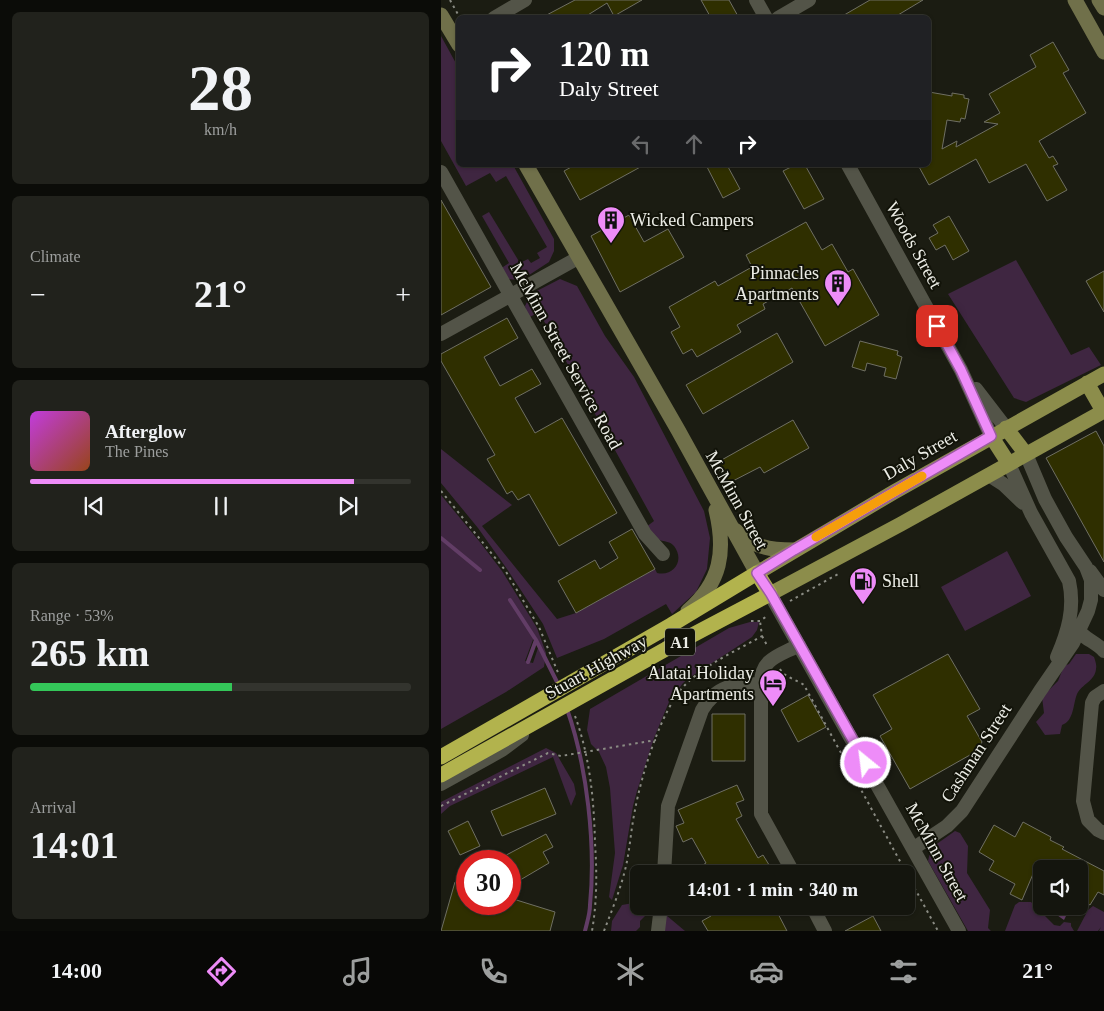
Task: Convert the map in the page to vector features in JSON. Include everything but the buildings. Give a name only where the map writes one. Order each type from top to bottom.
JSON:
[{"type":"highway","name":"McMinn Street","points":[[757,573],[771,594]]},
{"type":"highway","name":"Stuart Highway","points":[[441,757],[671,625],[757,573]]},
{"type":"highway","name":"Stuart Highway","points":[[441,775],[590,691],[771,594]]},
{"type":"main road","name":"Daly Street","points":[[757,573],[991,436],[1104,374]]},
{"type":"main road","points":[[771,594],[1104,412],[1087,383]]},
{"type":"main road","points":[[1006,428],[1026,454]]},
{"type":"main road","points":[[991,436],[1009,464]]},
{"type":"street","points":[[499,15],[525,0]]},
{"type":"street","points":[[756,0],[764,15]]},
{"type":"street","points":[[783,15],[809,0]]},
{"type":"street","points":[[1075,0],[1104,52]]},
{"type":"street","points":[[1099,0],[1104,8]]},
{"type":"street","points":[[441,15],[456,39]]},
{"type":"street","name":"McMinn Street","points":[[527,167],[678,430],[728,524],[757,573]]},
{"type":"street","name":"Woods Street","points":[[849,167],[961,370],[991,436]]},
{"type":"street","name":"McMinn Street Service Road","points":[[441,172],[645,534],[663,554]]},
{"type":"street","points":[[441,334],[578,258]]},
{"type":"street","name":"Woods Street","points":[[961,370],[1006,428]]},
{"type":"street","points":[[1026,454],[1045,499],[1098,590]]},
{"type":"street","points":[[1009,464],[1031,513],[1066,574],[1071,591],[1071,620],[1079,633],[1099,645],[1104,651]]},
{"type":"street","points":[[989,475],[1008,488],[1031,513]]},
{"type":"street","points":[[671,625],[704,595],[719,567],[721,549],[719,523],[706,482]]},
{"type":"street","points":[[728,524],[741,536],[762,547],[794,550]]},
{"type":"street","points":[[1050,546],[1066,537]]},
{"type":"street","points":[[1071,591],[1098,590]]},
{"type":"street","points":[[1079,633],[1098,590]]},
{"type":"street","name":"McMinn Street","points":[[771,594],[959,931]]},
{"type":"street","name":"Cashman Street","points":[[1040,691],[1059,652],[1071,620]]},
{"type":"street","name":"Cashman Street","points":[[913,848],[947,826],[963,811],[1079,633]]},
{"type":"street","points":[[789,865],[761,814],[761,684],[762,670],[769,661],[799,645]]},
{"type":"street","points":[[1104,682],[1094,695],[1097,698],[1083,801],[1089,820],[1098,830],[1104,833]]},
{"type":"street","points":[[665,865],[668,806],[703,710],[713,696],[729,686],[761,684]]},
{"type":"street","points":[[441,784],[502,750],[537,722]]},
{"type":"street","points":[[658,931],[660,915]]},
{"type":"street","points":[[817,915],[825,931]]},
{"type":"path","points":[[451,0],[458,15]]},
{"type":"path","points":[[441,491],[505,570],[522,596],[549,647],[560,678]]},
{"type":"path","points":[[760,621],[762,636],[770,651]]},
{"type":"path","points":[[604,931],[624,874],[635,808],[656,740],[669,709],[685,685],[715,663],[762,636]]},
{"type":"path","points":[[778,666],[782,674],[795,678],[804,685],[939,931]]},
{"type":"path","points":[[574,713],[586,752],[593,799],[596,855],[595,906],[592,931]]},
{"type":"path","points":[[441,806],[548,753],[561,756],[656,740]]},
{"type":"shaded area","points":[[441,36],[456,63],[456,167],[514,167],[554,239],[554,251],[549,262],[526,277],[518,280],[508,279],[500,269],[509,263],[482,216],[489,212],[520,263],[528,259],[531,263],[540,258],[537,253],[547,247],[506,176],[496,182],[490,173],[466,186],[441,141]]},
{"type":"shaded area","points":[[1016,260],[1071,355],[1089,347],[1101,365],[1026,402],[1014,398],[948,294]]},
{"type":"shaded area","points":[[560,279],[577,286],[605,336],[634,377],[704,511],[710,538],[707,569],[696,592],[672,614],[666,604],[604,639],[557,658],[543,624],[507,569],[478,528],[441,483],[441,449],[512,505],[482,526],[557,619],[576,613],[655,569],[657,573],[663,574],[673,570],[678,562],[677,551],[674,546],[669,542],[658,539],[646,527],[654,521],[539,312],[528,318],[525,306],[531,294]]},
{"type":"shaded area","points":[[441,495],[502,571],[537,628],[546,653],[544,667],[506,692],[441,729]],"holes":[[[534,637],[539,645],[533,663],[525,661]]]},
{"type":"shaded area","points":[[1007,551],[1031,596],[965,631],[941,587]]},
{"type":"shaded area","points":[[750,622],[759,622],[757,630],[752,637],[683,683],[669,702],[654,738],[637,791],[623,865],[612,900],[609,897],[615,853],[610,788],[606,767],[599,752],[591,744],[587,730],[590,709],[729,628]]},
{"type":"shaded area","points":[[1076,654],[1089,654],[1094,657],[1095,673],[1091,680],[1077,694],[1071,716],[1062,725],[1060,734],[1045,735],[1036,722],[1044,713],[1042,697],[1058,681],[1064,666],[1069,664]]},
{"type":"shaded area","points":[[546,748],[556,753],[574,784],[576,794],[571,806],[553,757],[450,806],[441,814],[441,802]]},
{"type":"shaded area","points":[[955,831],[960,833],[968,846],[967,873],[990,910],[988,928],[991,931],[968,931],[928,861],[931,848]]},
{"type":"shaded area","points":[[1019,902],[1031,902],[1033,904],[1033,915],[1044,915],[1054,925],[1060,926],[1064,922],[1071,923],[1074,931],[1005,931],[1015,905]]},
{"type":"shaded area","points":[[630,904],[630,915],[646,915],[640,921],[640,927],[636,931],[611,931],[612,921],[622,905]]},
{"type":"shaded area","points":[[1093,906],[1104,912],[1104,931],[1099,931],[1101,927],[1098,931],[1077,931],[1085,915],[1088,915],[1088,910]]},
{"type":"shaded area","points":[[666,915],[685,931],[664,931]]},
{"type":"shaded area","points":[[1057,915],[1066,915],[1064,920]]},
{"type":"waterway","points":[[441,538],[480,570]]},
{"type":"waterway","points":[[510,600],[536,640],[559,686]]},
{"type":"waterway","points":[[528,662],[536,640]]},
{"type":"waterway","points":[[567,709],[585,780],[591,832],[592,882],[585,931]]},
{"type":"slow traffic","points":[[816,537],[922,476]]},
{"type":"place","name":"Wicked Campers","points":[[611,244]]},
{"type":"place","name":"Pinnacles Apartments","points":[[838,307]]},
{"type":"place","name":"Shell","points":[[863,605]]},
{"type":"place","name":"Alatai Holiday Apartments","points":[[773,707]]},
{"type":"route","points":[[866,763],[771,594],[757,573],[991,436],[961,370],[937,326]]}]
